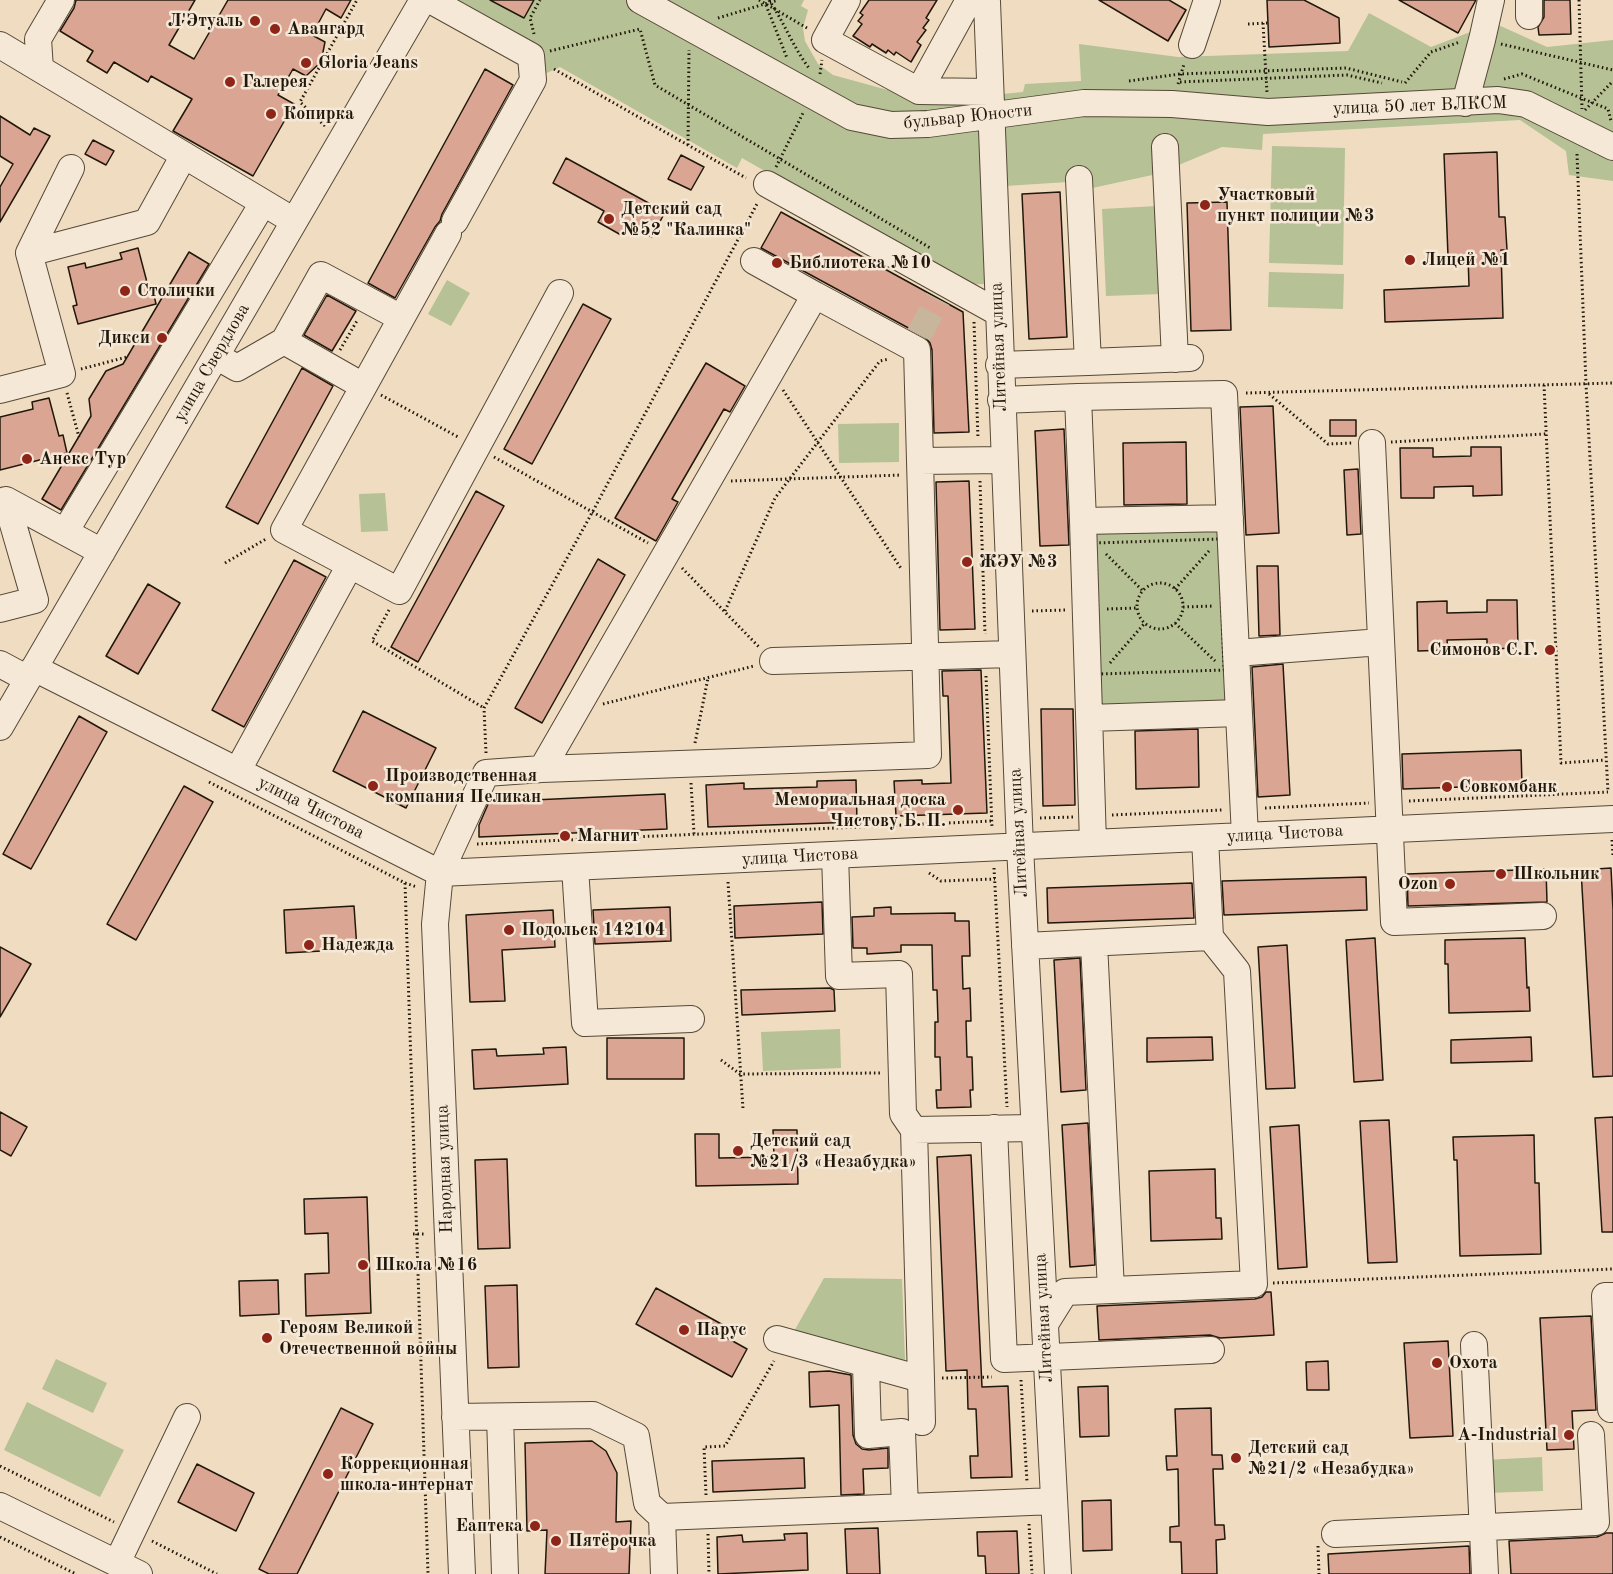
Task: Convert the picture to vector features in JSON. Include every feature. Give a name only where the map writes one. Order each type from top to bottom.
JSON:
[{"type":"street","points":[[40,69],[38,39],[61,0]]},
{"type":"street","name":"улица Свердлова","points":[[0,727],[7,700],[31,674],[423,0]]},
{"type":"street","points":[[430,0],[536,55],[533,80],[284,530],[399,591],[561,293]]},
{"type":"street","name":"бульвар Юности","points":[[640,0],[852,117],[891,125],[928,124],[990,104],[1172,104],[1261,111]]},
{"type":"street","points":[[847,0],[825,40],[919,91],[990,104]]},
{"type":"street","points":[[919,91],[969,0]]},
{"type":"street","name":"Литейная улица","points":[[983,0],[987,2],[1001,400],[991,460],[1011,654],[1058,1574]]},
{"type":"street","points":[[1192,45],[1207,0]]},
{"type":"street","points":[[1465,103],[1491,0]]},
{"type":"street","points":[[0,45],[294,221]]},
{"type":"street","name":"улица 50 лет ВЛКСМ","points":[[1261,111],[1498,100],[1526,104],[1613,147]]},
{"type":"street","points":[[999,365],[1183,358],[1165,147]]},
{"type":"street","points":[[29,253],[147,222],[184,155]]},
{"type":"street","points":[[0,390],[62,374],[29,253],[71,168]]},
{"type":"street","points":[[1079,179],[1088,362]]},
{"type":"street","points":[[767,184],[942,292],[973,299],[997,312]]},
{"type":"street","points":[[65,532],[263,203]]},
{"type":"street","points":[[486,773],[928,754],[916,344],[815,295],[754,261]]},
{"type":"street","points":[[216,356],[237,368],[284,341],[321,275],[401,318]]},
{"type":"street","points":[[542,769],[815,295]]},
{"type":"street","points":[[284,341],[363,386]]},
{"type":"street","points":[[1001,400],[1224,394],[1228,605],[1239,713],[1245,836]]},
{"type":"street","points":[[1078,397],[1094,680],[1089,717],[1094,843]]},
{"type":"street","points":[[1372,443],[1394,922],[1543,916]]},
{"type":"street","points":[[920,468],[991,460]]},
{"type":"street","points":[[3,501],[102,552]]},
{"type":"street","points":[[0,609],[35,600],[3,501]]},
{"type":"street","points":[[1087,532],[1226,528]]},
{"type":"street","points":[[238,770],[350,565]]},
{"type":"street","points":[[1233,669],[1381,642]]},
{"type":"street","points":[[773,661],[1011,654]]},
{"type":"street","name":"улица Чистова","points":[[0,664],[31,674],[238,770],[440,873],[1611,819]]},
{"type":"street","points":[[1089,717],[1239,713]]},
{"type":"street","name":"Народная улица","points":[[462,1574],[435,924],[440,873],[486,773]]},
{"type":"street","points":[[1045,1324],[1065,1292],[1254,1284],[1237,971],[1210,937],[1205,838]]},
{"type":"street","points":[[835,855],[839,976],[899,974],[903,1114],[914,1130],[922,1422]]},
{"type":"street","points":[[575,867],[585,1023],[691,1019]]},
{"type":"street","points":[[1025,946],[1210,937]]},
{"type":"street","points":[[1094,943],[1111,1290]]},
{"type":"street","points":[[1001,1128],[1005,1359],[1211,1350]]},
{"type":"street","points":[[914,1130],[1034,1128]]},
{"type":"street","points":[[1611,1409],[1605,1296],[1613,1296]]},
{"type":"street","points":[[781,1340],[921,1379]]},
{"type":"street","points":[[1474,1345],[1485,1574]]},
{"type":"street","points":[[866,1365],[868,1435],[902,1432],[905,1508]]},
{"type":"street","points":[[455,1417],[593,1415],[636,1436],[647,1503],[662,1517],[664,1574]]},
{"type":"street","points":[[0,1506],[128,1568],[132,1531],[187,1417]]},
{"type":"street","points":[[500,1417],[505,1574]]},
{"type":"street","points":[[1335,1534],[1596,1522],[1591,1434]]},
{"type":"street","points":[[662,1517],[1054,1501]]},
{"type":"path","points":[[344,136],[325,125],[300,102],[357,0]]},
{"type":"path","points":[[536,55],[530,18],[540,0]]},
{"type":"path","points":[[486,773],[484,708],[593,512],[767,184],[780,159],[806,91],[819,81],[825,40],[759,0]]},
{"type":"path","points":[[1579,0],[1582,113],[1613,81]]},
{"type":"path","points":[[765,4],[806,91]]},
{"type":"path","points":[[1248,24],[1266,23],[1266,78],[1261,111]]},
{"type":"path","points":[[688,145],[690,27]]},
{"type":"path","points":[[536,55],[640,28],[655,85],[932,250]]},
{"type":"path","points":[[536,55],[747,178],[767,184]]},
{"type":"path","points":[[1178,82],[1347,75],[1390,85]]},
{"type":"path","points":[[1580,131],[1577,156],[1586,384],[1605,760],[1613,856]]},
{"type":"path","points":[[973,299],[991,460],[986,655],[1001,1128]]},
{"type":"path","points":[[331,367],[368,301]]},
{"type":"path","points":[[725,612],[775,498],[880,362],[916,344]]},
{"type":"path","points":[[79,437],[62,374],[127,357]]},
{"type":"path","points":[[771,372],[905,574]]},
{"type":"path","points":[[1224,394],[1613,383]]},
{"type":"path","points":[[1544,385],[1561,763],[1605,760]]},
{"type":"path","points":[[363,386],[666,553],[773,661]]},
{"type":"path","points":[[1267,393],[1328,444],[1546,434]]},
{"type":"path","points":[[707,482],[841,477],[920,468]]},
{"type":"path","points":[[1087,532],[1226,528]]},
{"type":"path","points":[[1175,589],[1226,528]]},
{"type":"path","points":[[1226,528],[1228,605],[1233,669]]},
{"type":"path","points":[[225,562],[284,530]]},
{"type":"path","points":[[1087,532],[1143,591]]},
{"type":"path","points":[[1087,532],[1094,680]]},
{"type":"path","points":[[1160,583],[1168,584],[1175,589],[1180,594],[1183,607],[1175,623],[1165,629],[1144,624],[1137,608],[1137,602],[1143,591],[1152,584],[1160,583]]},
{"type":"path","points":[[399,591],[372,641],[484,708]]},
{"type":"path","points":[[1183,607],[1228,605]]},
{"type":"path","points":[[1175,623],[1233,669]]},
{"type":"path","points":[[1094,680],[1144,624]]},
{"type":"path","points":[[575,711],[773,661]]},
{"type":"path","points":[[1094,680],[1233,669]]},
{"type":"path","points":[[208,782],[405,883],[428,1574]]},
{"type":"path","points":[[728,882],[742,1108]]},
{"type":"path","points":[[721,1060],[740,1074],[902,1073]]},
{"type":"path","points":[[1254,1284],[1613,1269]]},
{"type":"path","points":[[709,1574],[704,1447],[725,1446],[781,1340]]},
{"type":"path","points":[[1020,1358],[1032,1574]]},
{"type":"path","points":[[921,1379],[999,1377]]},
{"type":"path","points":[[0,1466],[217,1574]]},
{"type":"path","points":[[0,1537],[76,1574]]},
{"type":"green space","points":[[439,0],[804,0],[801,6],[808,10],[803,28],[805,41],[818,64],[833,75],[906,95],[972,97],[1023,92],[1025,84],[1081,81],[1079,44],[1178,57],[1348,51],[1369,13],[1431,47],[1494,23],[1547,47],[1613,40],[1613,181],[1569,175],[1566,151],[1520,120],[1263,134],[1262,150],[1222,147],[1157,174],[1083,190],[1068,182],[1005,186],[1005,283],[965,285],[742,158],[737,168],[560,67],[542,75]]},
{"type":"green space","points":[[1272,146],[1345,148],[1343,265],[1269,263]]},
{"type":"green space","points":[[1157,206],[1161,294],[1106,296],[1102,209]]},
{"type":"green space","points":[[1269,272],[1344,274],[1343,309],[1268,307]]},
{"type":"green space","points":[[447,280],[470,293],[451,326],[428,314]]},
{"type":"green space","points":[[899,423],[899,462],[839,463],[838,424]]},
{"type":"green space","points":[[385,493],[388,531],[361,532],[359,494]]},
{"type":"green space","points":[[1228,525],[1234,705],[1092,710],[1086,531]]},
{"type":"green space","points":[[840,1029],[841,1068],[763,1071],[761,1032]]},
{"type":"green space","points":[[824,1278],[902,1279],[905,1360],[792,1335]]},
{"type":"green space","points":[[56,1359],[107,1383],[93,1413],[42,1389]]},
{"type":"green space","points":[[27,1402],[124,1450],[100,1497],[4,1450]]},
{"type":"green space","points":[[1542,1457],[1543,1491],[1487,1493],[1485,1460]]},
{"type":"building","name":"Галерея","points":[[76,0],[195,0],[169,45],[194,59],[228,0],[351,0],[341,18],[326,9],[312,35],[325,42],[321,62],[306,76],[293,69],[278,95],[294,104],[253,176],[173,131],[192,99],[151,76],[148,82],[114,62],[107,73],[87,61],[93,51],[60,31],[74,8]]},
{"type":"building","points":[[490,0],[534,0],[524,18]]},
{"type":"building","points":[[869,0],[937,0],[926,18],[929,20],[923,28],[926,30],[917,42],[921,45],[911,62],[896,52],[894,55],[888,50],[886,53],[872,44],[870,47],[853,36],[862,24],[858,21],[863,15],[860,13]]},
{"type":"building","points":[[1099,0],[1169,0],[1186,10],[1168,41]]},
{"type":"building","points":[[1267,0],[1304,0],[1339,18],[1340,43],[1269,47]]},
{"type":"building","points":[[1399,0],[1476,0],[1458,33]]},
{"type":"building","points":[[1544,0],[1570,0],[1571,34],[1539,35],[1538,27],[1544,17]]},
{"type":"building","points":[[485,69],[513,85],[440,221],[395,298],[368,283]]},
{"type":"building","points":[[0,116],[30,135],[34,128],[50,136],[0,222],[0,187],[13,164],[0,156]]},
{"type":"building","points":[[93,140],[114,151],[106,165],[85,154]]},
{"type":"building","points":[[1497,152],[1499,217],[1505,217],[1507,250],[1501,250],[1503,318],[1385,322],[1384,290],[1469,286],[1468,256],[1448,256],[1444,154]]},
{"type":"building","points":[[681,155],[704,167],[691,190],[668,179]]},
{"type":"building","points":[[566,158],[665,212],[652,237],[627,223],[621,235],[598,222],[604,211],[553,183]]},
{"type":"building","points":[[1060,192],[1067,337],[1029,339],[1022,194]]},
{"type":"building","points":[[1227,202],[1231,330],[1191,331],[1187,203]]},
{"type":"building","points":[[781,212],[963,312],[969,432],[934,433],[932,350],[925,337],[761,248]]},
{"type":"building","points":[[138,248],[148,286],[152,286],[156,304],[78,324],[73,306],[77,305],[68,267],[85,263],[86,268],[122,259],[120,253]]},
{"type":"building","points":[[189,252],[209,264],[61,510],[42,499],[91,416],[89,399],[106,371],[123,364]]},
{"type":"building","points":[[327,295],[356,311],[332,351],[304,335]]},
{"type":"building","points":[[583,304],[611,319],[532,464],[504,449]]},
{"type":"building","points":[[706,363],[745,386],[730,412],[724,409],[672,499],[678,502],[656,541],[615,518]]},
{"type":"building","points":[[302,368],[333,386],[258,524],[226,507]]},
{"type":"building","points":[[49,398],[59,436],[63,435],[67,453],[0,470],[0,417],[33,409],[32,402]]},
{"type":"building","points":[[1273,406],[1279,533],[1246,535],[1240,407]]},
{"type":"building","points":[[1330,420],[1356,420],[1356,436],[1330,436]]},
{"type":"building","points":[[1064,429],[1069,545],[1040,546],[1035,431]]},
{"type":"building","points":[[1186,442],[1187,504],[1124,505],[1123,443]]},
{"type":"building","points":[[1471,447],[1501,447],[1502,495],[1473,496],[1473,486],[1434,487],[1434,498],[1401,498],[1400,448],[1433,448],[1433,457],[1471,456]]},
{"type":"building","points":[[1358,469],[1361,534],[1347,535],[1344,470]]},
{"type":"building","points":[[969,481],[975,629],[940,630],[936,482]]},
{"type":"building","points":[[476,491],[504,506],[418,662],[391,647]]},
{"type":"building","points":[[598,559],[625,575],[542,723],[515,708]]},
{"type":"building","points":[[294,560],[326,577],[244,727],[212,710]]},
{"type":"building","points":[[1257,566],[1278,566],[1280,635],[1259,636]]},
{"type":"building","points":[[148,584],[180,603],[138,674],[106,656]]},
{"type":"building","points":[[1487,600],[1517,600],[1518,648],[1487,649],[1487,639],[1447,640],[1448,650],[1418,651],[1417,602],[1447,601],[1447,613],[1487,612]]},
{"type":"building","points":[[1283,664],[1290,795],[1258,797],[1252,667]]},
{"type":"building","points":[[981,670],[987,813],[896,816],[894,781],[922,780],[922,784],[951,783],[948,696],[943,696],[942,671]]},
{"type":"building","points":[[1041,709],[1073,709],[1075,805],[1043,806]]},
{"type":"building","points":[[363,711],[436,748],[406,808],[333,771]]},
{"type":"building","points":[[79,716],[107,732],[31,869],[3,854]]},
{"type":"building","points":[[1198,729],[1199,787],[1136,789],[1135,731]]},
{"type":"building","points":[[1521,750],[1522,785],[1403,789],[1402,754]]},
{"type":"building","points":[[856,780],[857,822],[708,827],[706,785],[744,783],[744,789],[817,787],[817,781]]},
{"type":"building","points":[[184,786],[213,802],[136,940],[107,924]]},
{"type":"building","points":[[665,794],[667,829],[479,837],[479,825],[489,802]]},
{"type":"building","points":[[1611,868],[1613,1076],[1593,1077],[1581,870]]},
{"type":"building","points":[[1546,869],[1547,902],[1408,906],[1407,874]]},
{"type":"building","points":[[1366,877],[1367,910],[1224,915],[1222,881]]},
{"type":"building","points":[[1192,883],[1194,918],[1048,923],[1047,888]]},
{"type":"building","points":[[822,902],[823,934],[735,938],[734,906]]},
{"type":"building","points":[[354,906],[357,949],[286,953],[284,910]]},
{"type":"building","points":[[670,907],[671,941],[595,944],[593,910]]},
{"type":"building","points":[[891,907],[891,914],[955,913],[955,921],[969,921],[970,956],[962,956],[963,989],[970,988],[971,1021],[966,1021],[967,1057],[972,1057],[971,1107],[937,1108],[936,1090],[941,1090],[940,1057],[935,1057],[935,1022],[938,1022],[937,990],[933,990],[932,945],[901,945],[901,952],[867,954],[867,948],[853,948],[852,917],[874,916],[874,908]]},
{"type":"building","points":[[553,910],[555,947],[502,950],[505,1001],[470,1002],[466,915]]},
{"type":"building","points":[[1375,938],[1383,1080],[1354,1082],[1346,940]]},
{"type":"building","points":[[1525,938],[1530,1011],[1449,1013],[1445,940]]},
{"type":"building","points":[[1287,945],[1295,1088],[1266,1089],[1258,947]]},
{"type":"building","points":[[0,947],[31,964],[0,1017]]},
{"type":"building","points":[[1080,958],[1086,1090],[1061,1092],[1054,960]]},
{"type":"building","points":[[830,988],[834,990],[835,1011],[742,1015],[741,990]]},
{"type":"building","points":[[1212,1037],[1213,1060],[1147,1062],[1147,1038]]},
{"type":"building","points":[[1531,1037],[1532,1061],[1451,1063],[1451,1040]]},
{"type":"building","points":[[607,1038],[684,1038],[684,1079],[607,1079]]},
{"type":"building","points":[[566,1047],[568,1084],[474,1089],[472,1050],[496,1049],[497,1056],[544,1054],[543,1048]]},
{"type":"building","points":[[0,1112],[27,1127],[11,1156],[0,1150]]},
{"type":"building","points":[[1613,1117],[1613,1232],[1602,1232],[1595,1118]]},
{"type":"building","points":[[1389,1120],[1397,1262],[1368,1263],[1360,1121]]},
{"type":"building","points":[[1088,1123],[1095,1265],[1070,1267],[1062,1125]]},
{"type":"building","points":[[1299,1125],[1307,1267],[1278,1269],[1270,1127]]},
{"type":"building","points":[[773,1130],[797,1130],[798,1184],[696,1186],[695,1134],[719,1134],[719,1158],[774,1157]]},
{"type":"building","points":[[1534,1135],[1535,1183],[1539,1183],[1541,1254],[1460,1256],[1457,1160],[1454,1160],[1453,1137]]},
{"type":"building","points":[[971,1155],[982,1387],[1008,1386],[1012,1477],[971,1478],[970,1456],[978,1456],[976,1409],[968,1409],[967,1370],[946,1371],[937,1157]]},
{"type":"building","points":[[507,1159],[510,1248],[478,1249],[475,1160]]},
{"type":"building","points":[[1215,1169],[1216,1218],[1221,1218],[1222,1239],[1151,1241],[1149,1171]]},
{"type":"building","points":[[367,1197],[371,1313],[306,1316],[305,1274],[329,1273],[328,1233],[305,1234],[304,1199]]},
{"type":"building","points":[[278,1280],[279,1314],[240,1316],[239,1281]]},
{"type":"building","points":[[517,1285],[519,1367],[488,1368],[485,1286]]},
{"type":"building","name":"Парус","points":[[656,1288],[725,1326],[720,1334],[747,1349],[732,1377],[636,1324]]},
{"type":"building","points":[[1266,1292],[1271,1292],[1274,1335],[1220,1338],[1210,1335],[1099,1340],[1097,1306],[1255,1299],[1262,1297]]},
{"type":"building","points":[[1591,1316],[1596,1410],[1572,1411],[1574,1449],[1547,1450],[1540,1318]]},
{"type":"building","points":[[1448,1341],[1453,1436],[1410,1438],[1404,1343]]},
{"type":"building","points":[[1328,1361],[1329,1390],[1307,1390],[1306,1362]]},
{"type":"building","points":[[829,1371],[851,1375],[853,1435],[856,1444],[862,1449],[869,1450],[888,1448],[888,1468],[863,1469],[864,1494],[841,1495],[839,1405],[810,1407],[809,1372]]},
{"type":"building","points":[[1108,1386],[1109,1436],[1080,1437],[1078,1387]]},
{"type":"building","name":"Коррекционная школа-интернат","points":[[341,1408],[373,1424],[297,1574],[269,1574],[259,1569]]},
{"type":"building","points":[[1211,1408],[1212,1455],[1222,1455],[1223,1469],[1213,1469],[1215,1525],[1224,1525],[1225,1539],[1216,1540],[1217,1574],[1182,1574],[1181,1542],[1170,1542],[1170,1527],[1179,1526],[1178,1469],[1167,1470],[1166,1456],[1177,1456],[1175,1409]]},
{"type":"building","points":[[592,1441],[606,1451],[617,1473],[616,1522],[631,1521],[629,1574],[545,1574],[547,1530],[527,1531],[525,1443]]},
{"type":"building","points":[[804,1458],[805,1488],[713,1492],[712,1461]]},
{"type":"building","points":[[197,1464],[254,1493],[236,1531],[178,1502]]},
{"type":"building","points":[[1111,1500],[1112,1550],[1083,1551],[1082,1501]]},
{"type":"building","points":[[878,1528],[880,1574],[847,1574],[845,1529]]},
{"type":"building","points":[[1017,1531],[1019,1574],[986,1574],[985,1556],[978,1556],[977,1532]]},
{"type":"building","points":[[807,1533],[808,1570],[718,1574],[717,1537],[742,1535],[743,1542],[785,1540],[784,1534]]},
{"type":"building","points":[[1613,1533],[1613,1574],[1511,1574],[1509,1541],[1597,1537]]},
{"type":"building","points":[[1469,1546],[1470,1574],[1329,1574],[1328,1554]]},
{"type":"tunnel","points":[[919,335],[938,299]]},
{"type":"place","name":"Л'Этуаль","points":[[255,21]]},
{"type":"place","name":"Авангард","points":[[275,29]]},
{"type":"place","name":"Gloria Jeans","points":[[306,63]]},
{"type":"place","name":"Галерея","points":[[230,82]]},
{"type":"place","name":"Копирка","points":[[271,114]]},
{"type":"place","name":"Участковый пункт полиции №3","points":[[1205,205]]},
{"type":"place","name":"Детский сад №52 \"Калинка\"","points":[[609,219]]},
{"type":"place","name":"Лицей №1","points":[[1410,260]]},
{"type":"place","name":"Библиотека №10","points":[[777,263]]},
{"type":"place","name":"Столички","points":[[125,291]]},
{"type":"place","name":"Дикси","points":[[162,338]]},
{"type":"place","name":"Анекс Тур","points":[[27,459]]},
{"type":"place","name":"ЖЭУ №3","points":[[967,562]]},
{"type":"place","name":"Симонов С.Г.","points":[[1550,650]]},
{"type":"place","name":"Производственная компания Пеликан","points":[[373,786]]},
{"type":"place","name":"Совкомбанк","points":[[1447,787]]},
{"type":"place","name":"Мемориальная доска Чистову Б. П.","points":[[958,810]]},
{"type":"place","name":"Магнит","points":[[565,836]]},
{"type":"place","name":"Школьник","points":[[1501,874]]},
{"type":"place","name":"Ozon","points":[[1450,884]]},
{"type":"place","name":"Подольск 142104","points":[[509,930]]},
{"type":"place","name":"Надежда","points":[[309,945]]},
{"type":"place","name":"Детский сад №21/3 «Незабудка»","points":[[738,1151]]},
{"type":"place","name":"Школа №16","points":[[363,1265]]},
{"type":"place","name":"Парус","points":[[684,1330]]},
{"type":"place","name":"Героям Великой Отечественной войны","points":[[267,1338]]},
{"type":"place","name":"Охота","points":[[1437,1363]]},
{"type":"place","name":"A-Industrial","points":[[1569,1435]]},
{"type":"place","name":"Детский сад №21/2 «Незабудка»","points":[[1236,1458]]},
{"type":"place","name":"Коррекционная школа-интернат","points":[[328,1474]]},
{"type":"place","name":"Еаптека","points":[[535,1526]]},
{"type":"place","name":"Пятёрочка","points":[[556,1541]]}]
